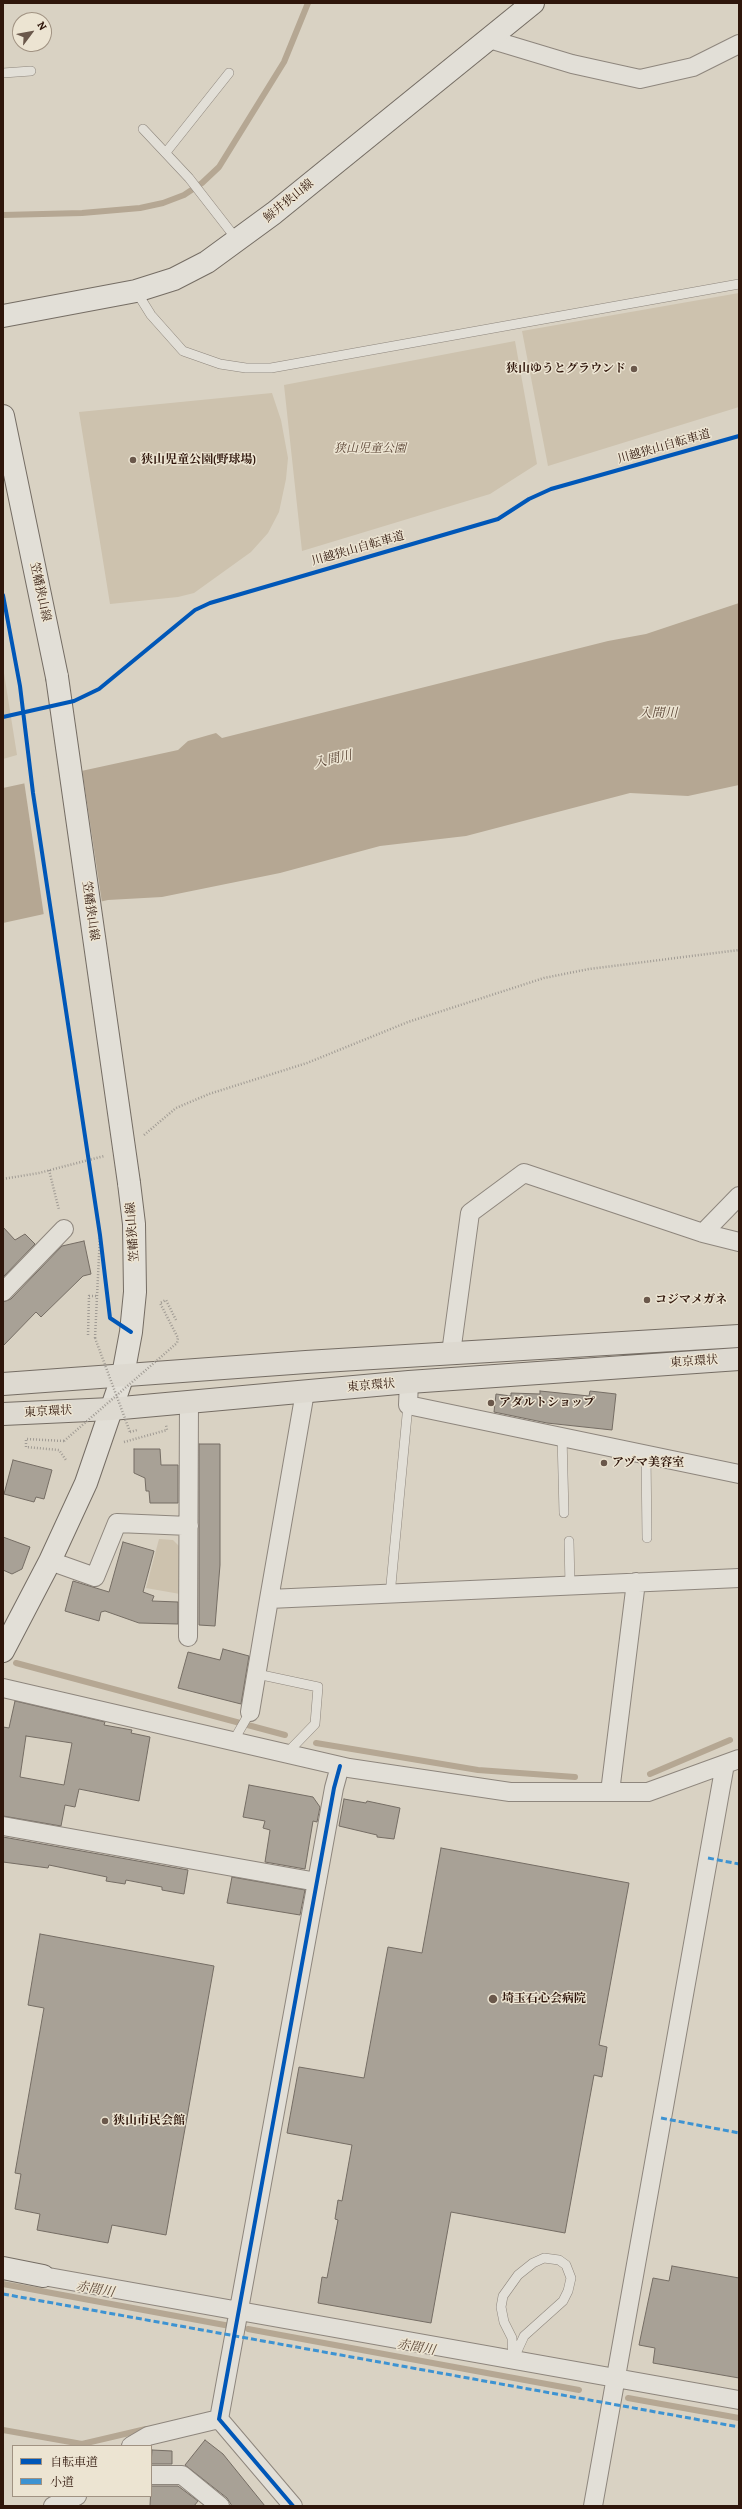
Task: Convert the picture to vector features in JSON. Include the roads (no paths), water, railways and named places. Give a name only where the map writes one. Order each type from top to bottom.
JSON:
[{"type":"highway","name":"東京環状","points":[[3,1414],[117,1393],[451,1353],[739,1336]]},
{"type":"highway","name":"東京環状","points":[[3,1384],[117,1393],[189,1401],[409,1382],[739,1359]]},
{"type":"main road","name":"鯨井狭山線","points":[[3,316],[136,291],[174,279],[207,262],[238,241],[533,3]]},
{"type":"main road","name":"笠幡狭山線","points":[[3,416],[57,677],[129,1183],[134,1224],[135,1292],[131,1332],[117,1393],[86,1483],[50,1561],[3,1651]]},
{"type":"main road","points":[[3,2268],[43,2276]]},
{"type":"street","points":[[489,39],[572,64],[640,79],[693,67],[739,44]]},
{"type":"street","points":[[451,1353],[470,1213],[524,1173],[703,1233],[739,1242]]},
{"type":"street","points":[[703,1233],[739,1196]]},
{"type":"street","points":[[3,1292],[64,1229]]},
{"type":"street","points":[[409,1382],[408,1405],[739,1474]]},
{"type":"street","points":[[250,1712],[305,1392]]},
{"type":"street","points":[[188,1637],[189,1401]]},
{"type":"street","points":[[50,1561],[95,1577],[117,1523],[189,1526]]},
{"type":"street","points":[[270,1600],[739,1578]]},
{"type":"street","points":[[610,1792],[636,1582]]},
{"type":"street","points":[[3,1688],[234,1740],[340,1766],[510,1792],[648,1792],[732,1762]]},
{"type":"street","points":[[593,2506],[732,1762]]},
{"type":"street","points":[[219,2419],[240,2311],[317,1882],[340,1766]]},
{"type":"street","points":[[3,1826],[317,1882]]},
{"type":"street","points":[[43,2276],[739,2400]]},
{"type":"street","points":[[133,2445],[148,2436],[219,2419]]},
{"type":"street","points":[[219,2419],[293,2506]]},
{"type":"street","points":[[152,2475],[182,2475],[220,2506]]},
{"type":"street","points":[[53,2506],[74,2497]]},
{"type":"lane","points":[[3,74],[31,71]]},
{"type":"lane","points":[[167,151],[229,73]]},
{"type":"lane","points":[[143,128],[167,151],[238,241]]},
{"type":"lane","points":[[136,291],[151,315],[184,352],[220,364],[246,368],[271,368],[739,284]]},
{"type":"lane","points":[[390,1595],[408,1405]]},
{"type":"lane","points":[[562,1436],[564,1513]]},
{"type":"lane","points":[[646,1454],[647,1538]]},
{"type":"lane","points":[[569,1542],[570,1586]]},
{"type":"lane","points":[[257,1674],[318,1687],[315,1724],[287,1753]]},
{"type":"lane","points":[[234,1740],[250,1712]]},
{"type":"lane","points":[[544,2258],[559,2260],[566,2266],[571,2278],[564,2301],[524,2336],[513,2360],[512,2338],[504,2322],[501,2307],[502,2296],[518,2274],[533,2263],[544,2258]]},
{"type":"water","name":"入間川","points":[[739,603],[739,785],[688,796],[630,793],[466,836],[380,846],[280,873],[162,897],[108,900],[3,923],[3,788],[178,750],[188,741],[216,733],[222,738],[608,641],[646,634]]},
{"type":"waterway","points":[[3,215],[82,213],[140,208],[163,203],[184,195],[202,183],[219,167],[284,62],[308,3]]},
{"type":"waterway","points":[[16,1663],[285,1735]]},
{"type":"waterway","points":[[650,1774],[730,1740]]},
{"type":"waterway","points":[[316,1743],[478,1770],[575,1777]]},
{"type":"waterway","name":"赤間川","points":[[3,2284],[230,2326]]},
{"type":"waterway","name":"赤間川","points":[[248,2329],[579,2390]]},
{"type":"waterway","name":"赤間川","points":[[628,2398],[739,2418]]},
{"type":"waterway","points":[[3,2430],[82,2444],[146,2429]]},
{"type":"place","name":"狭山ゆうとグラウンド","points":[[634,369]]},
{"type":"place","name":"狭山児童公園(野球場)","points":[[133,460]]},
{"type":"place","name":"コジマメガネ","points":[[647,1300]]},
{"type":"place","name":"アダルトショップ","points":[[491,1403]]},
{"type":"place","name":"アヅマ美容室","points":[[604,1463]]},
{"type":"place","name":"埼玉石心会病院","points":[[493,1999]]},
{"type":"place","name":"狭山市民会館","points":[[105,2121]]},
{"type":"park label","name":"狭山児童公園","points":[[370,449]]}]
